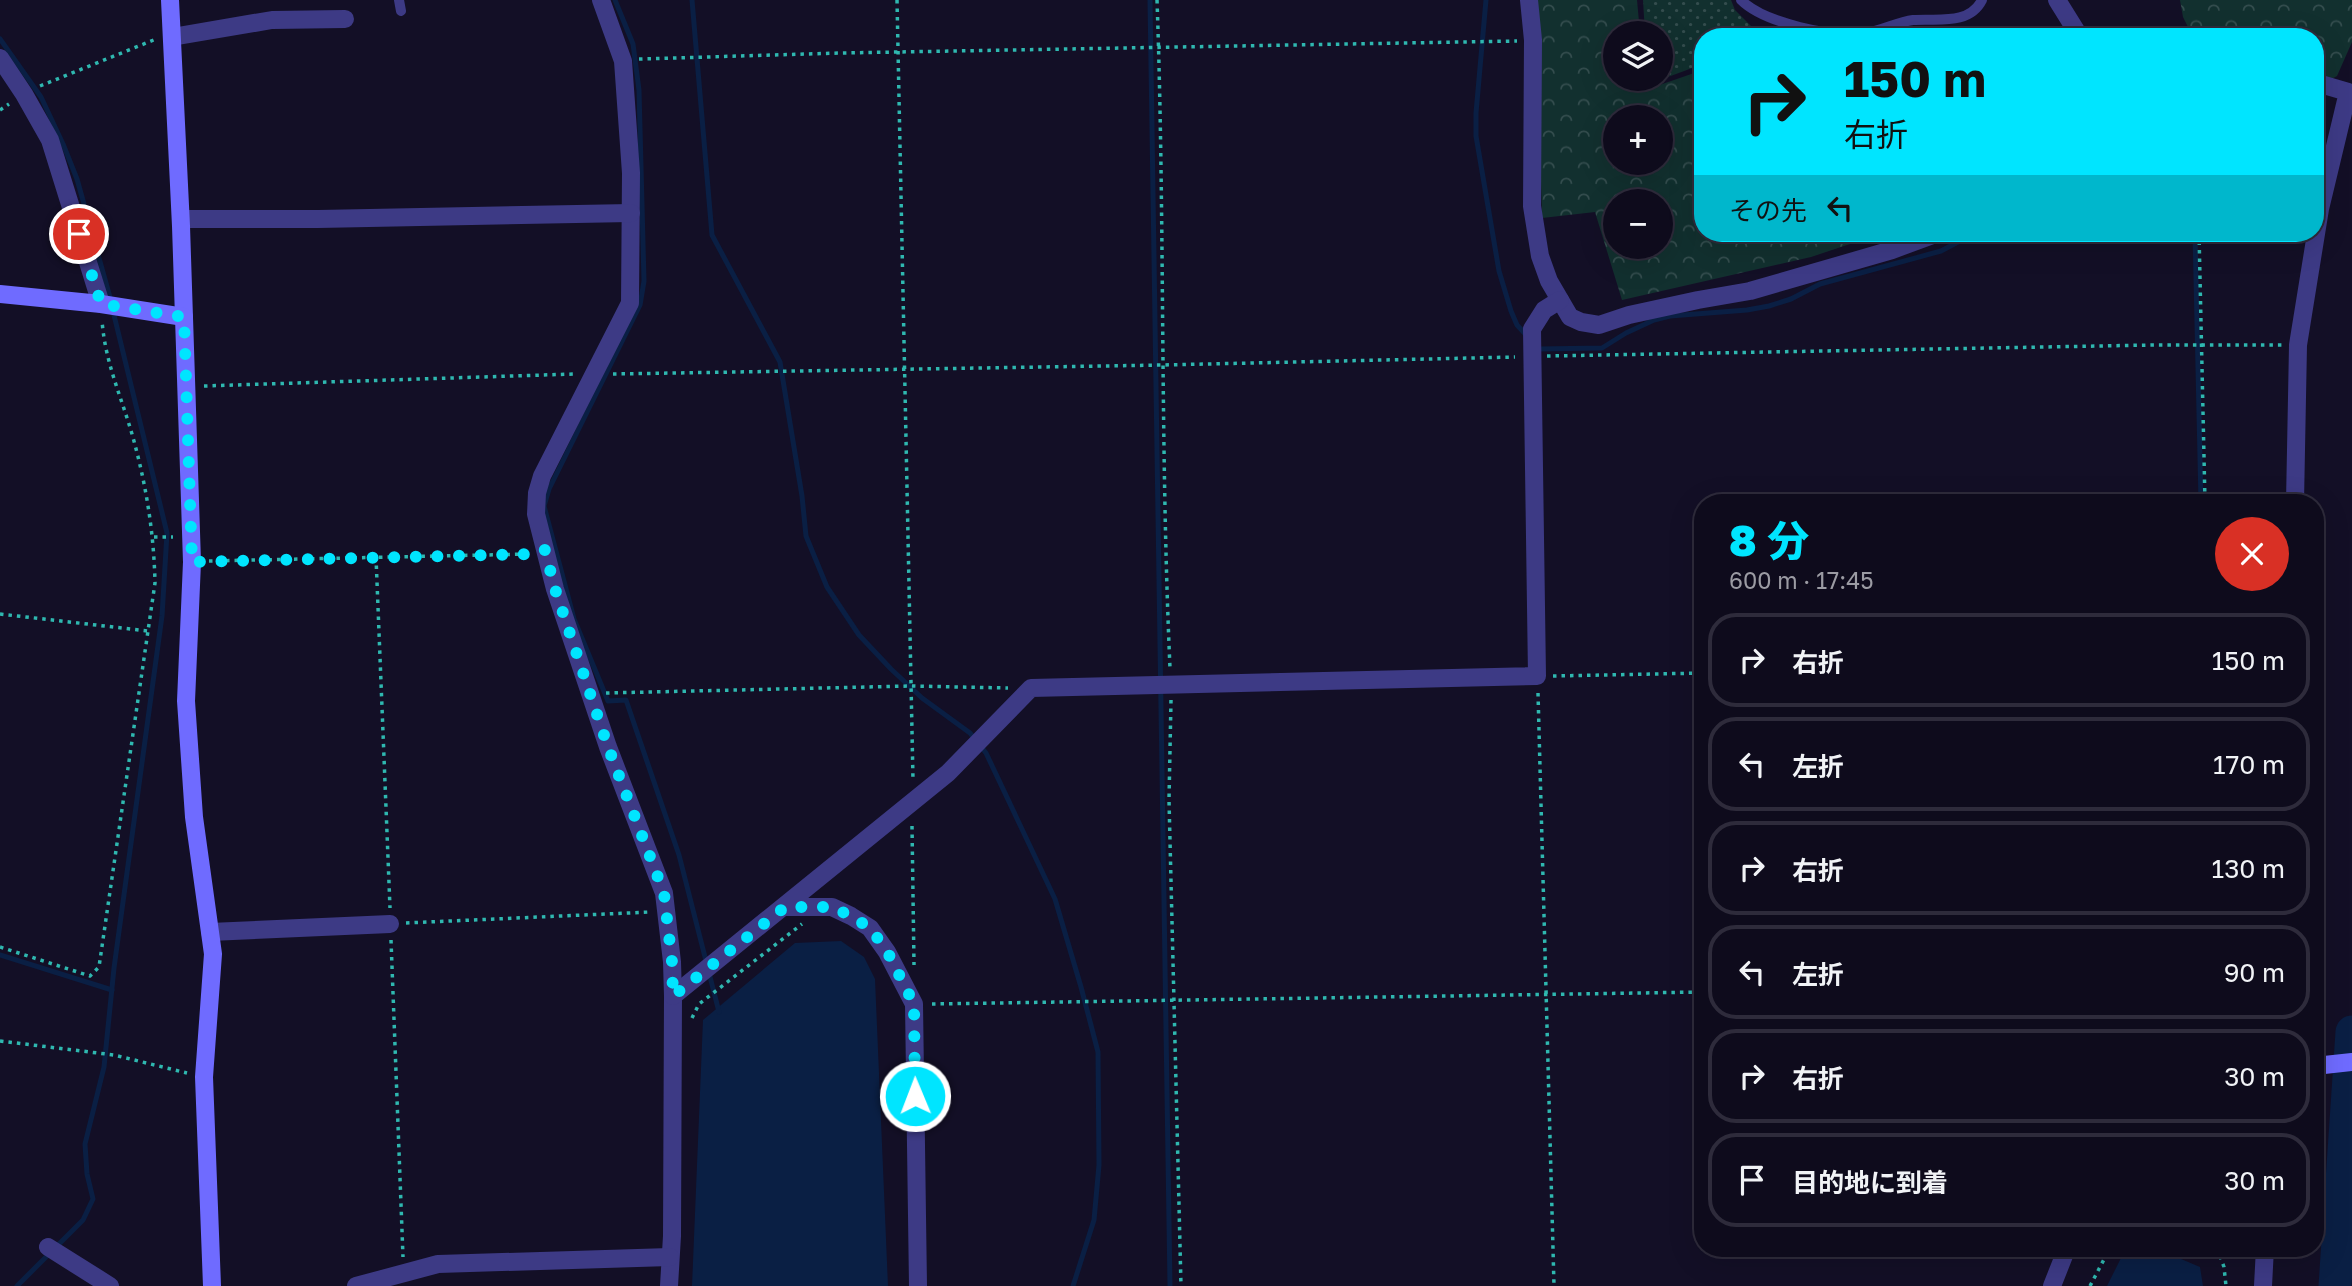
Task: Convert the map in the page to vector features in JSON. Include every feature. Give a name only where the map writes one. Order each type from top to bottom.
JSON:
[{"type":"street","points":[[170,0],[181,219],[192,562],[186,701],[194,817],[213,954],[204,1077],[212,1286]]},
{"type":"street","points":[[601,0],[623,61],[631,173],[630,303],[542,476],[537,493],[536,514],[555,589],[590,694],[664,893],[673,996],[669,1286]]},
{"type":"street","points":[[1529,0],[1533,40],[1532,206],[1540,256],[1549,281],[1570,317],[1599,325],[1629,315],[1750,290],[1914,242]]},
{"type":"street","points":[[2056,0],[2074,28]]},
{"type":"street","points":[[172,37],[272,20],[345,19]]},
{"type":"street","points":[[0,58],[50,140],[101,304]]},
{"type":"street","points":[[2324,85],[2350,86],[2324,193]]},
{"type":"street","points":[[181,219],[631,213]]},
{"type":"street","points":[[2295,494],[2298,345],[2315,242]]},
{"type":"street","points":[[0,294],[101,304],[184,317]]},
{"type":"street","points":[[673,996],[948,773],[1031,688],[1537,677],[1532,329],[1544,310],[1560,300]]},
{"type":"street","points":[[785,907],[832,907],[870,928],[887,951],[914,1004],[918,1286]]},
{"type":"street","points":[[210,932],[390,924]]},
{"type":"street","points":[[2324,1065],[2352,1062]]},
{"type":"street","points":[[48,1247],[110,1286]]},
{"type":"street","points":[[356,1286],[439,1265],[670,1257]]},
{"type":"street","points":[[2052,1286],[2063,1257]]},
{"type":"street","points":[[2263,1286],[2265,1257]]},
{"type":"lane","points":[[1741,0],[1748,7],[1771,17],[1808,28]]},
{"type":"lane","points":[[1883,28],[1911,20],[1961,18],[1982,0]]},
{"type":"path","points":[[897,0],[912,778],[918,798],[914,1004],[1694,992]]},
{"type":"path","points":[[1157,0],[1164,365],[1163,497],[1171,686],[1169,800],[1181,1286]]},
{"type":"path","points":[[24,94],[152,39],[172,37]]},
{"type":"path","points":[[623,61],[705,56],[1533,40]]},
{"type":"path","points":[[2199,242],[2205,494]]},
{"type":"path","points":[[0,947],[90,976],[99,967],[155,583],[154,537],[135,444],[104,346],[101,304]]},
{"type":"path","points":[[187,385],[211,387],[542,373],[2298,345]]},
{"type":"path","points":[[192,562],[532,554],[545,550]]},
{"type":"path","points":[[0,614],[148,631]]},
{"type":"path","points":[[1554,1286],[1537,677],[1694,673]]},
{"type":"path","points":[[590,694],[911,685],[1031,688]]},
{"type":"path","points":[[691,1020],[699,1004],[823,906]]},
{"type":"path","points":[[390,924],[666,911]]},
{"type":"path","points":[[0,1041],[114,1055],[204,1077]]},
{"type":"path","points":[[2090,1286],[2104,1257]]},
{"type":"path","points":[[2220,1257],[2226,1286]]},
{"type":"green space","points":[[1536,0],[1637,0],[1639,21],[1603,21],[1603,91],[1673,91],[1673,80],[1694,73],[1694,242],[1856,242],[1811,257],[1622,300],[1609,259],[1673,259],[1673,189],[1603,189],[1603,238],[1595,212],[1542,218]]},
{"type":"green space","points":[[1643,0],[1731,0],[1735,10],[1753,28],[1694,28],[1694,67],[1673,75],[1673,21],[1644,21]]},
{"type":"green space","points":[[2180,0],[2352,0],[2352,42],[2337,76],[2324,83],[2324,28],[2188,28]]},
{"type":"water","points":[[841,941],[864,957],[875,979],[888,1286],[692,1286],[703,1020],[795,943]]},
{"type":"water","points":[[2122,1257],[2176,1257],[2200,1267],[2203,1286],[2107,1286]]},
{"type":"waterway","points":[[615,0],[633,44],[639,90],[644,281],[640,305],[549,489],[544,506],[574,619],[608,701],[626,700],[679,855],[719,1012]]},
{"type":"waterway","points":[[692,0],[712,235],[780,362],[806,536],[827,587],[859,635],[922,698],[970,733],[986,753],[1055,899],[1098,1052],[1099,1165],[1094,1220],[1073,1286]]},
{"type":"waterway","points":[[1150,0],[1170,1286]]},
{"type":"waterway","points":[[1486,0],[1476,136],[1499,271],[1517,325],[1528,337]]},
{"type":"waterway","points":[[0,39],[41,97],[63,144],[77,179],[111,301]]},
{"type":"waterway","points":[[1537,347],[1602,348],[1654,320],[1769,306],[1791,299],[1820,284],[1941,251],[1958,242]]},
{"type":"waterway","points":[[2195,242],[2201,494]]},
{"type":"waterway","points":[[17,1286],[83,1220],[93,1199],[87,1174],[85,1144],[104,1067],[114,968],[162,616],[167,533],[113,311]]},
{"type":"waterway","points":[[0,955],[112,990]]},
{"type":"waterway","points":[[2335,1286],[2352,1032]]},
{"type":"route","points":[[79,234],[101,304],[184,317],[192,562],[532,554],[545,550],[555,589],[608,747],[664,893],[673,996],[785,907],[832,907],[870,928],[887,951],[914,1004],[915,1096]]}]
